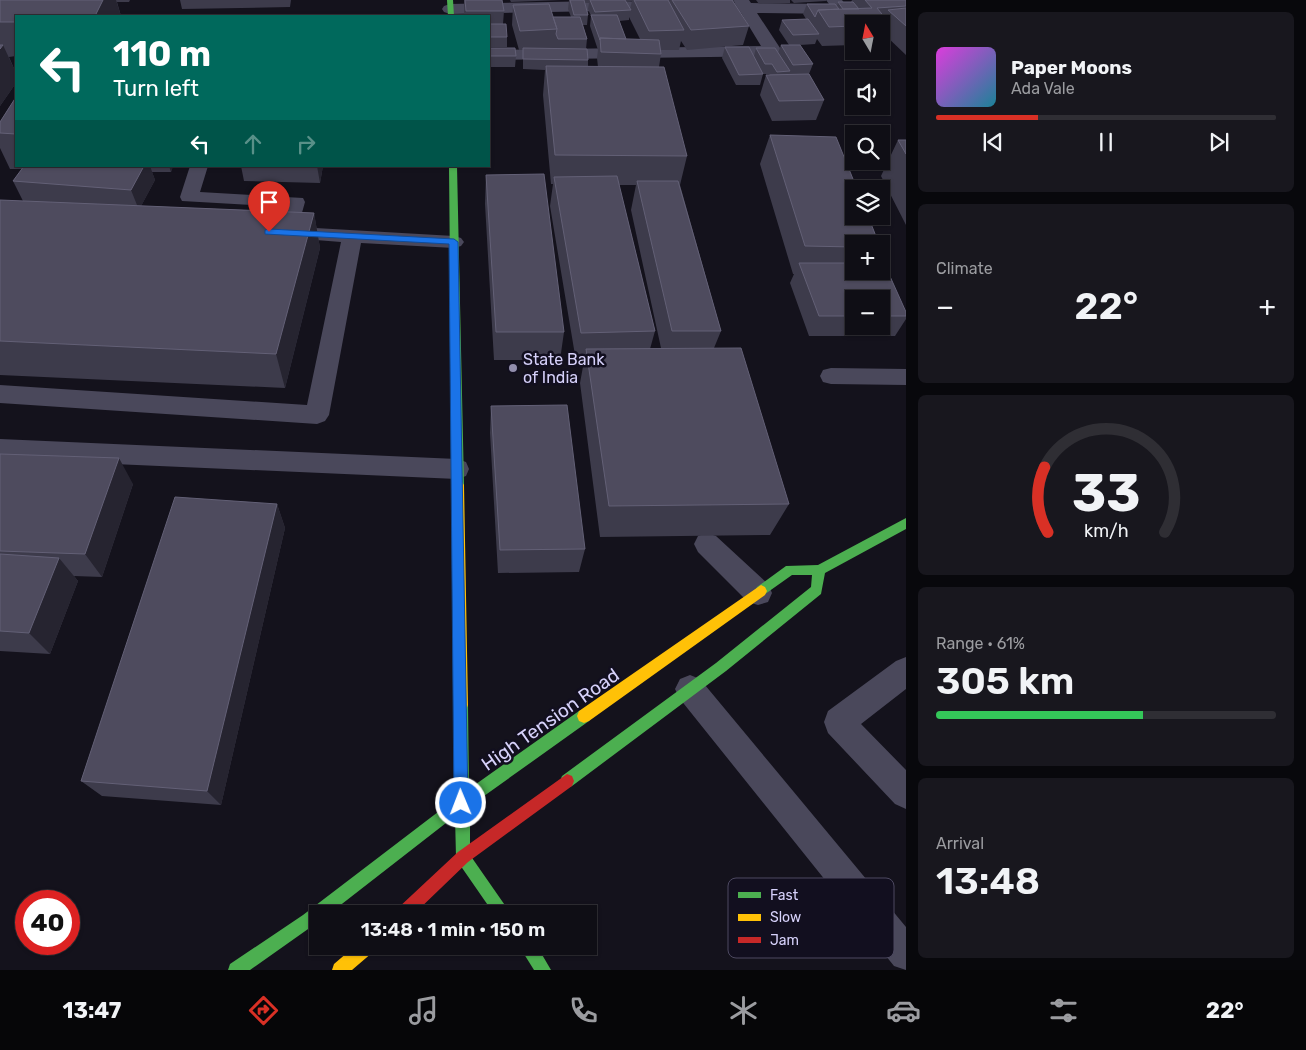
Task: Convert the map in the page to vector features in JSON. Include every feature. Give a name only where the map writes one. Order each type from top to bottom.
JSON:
[{"type":"main road","points":[[453,167],[463,857],[498,905]]},
{"type":"main road","name":"High Tension Road","points":[[236,970],[308,920],[461,803],[790,570],[819,570],[904,527]]},
{"type":"main road","points":[[412,905],[463,857],[721,667],[817,590],[819,570]]},
{"type":"main road","points":[[340,970],[357,955]]},
{"type":"main road","points":[[532,955],[543,970]]},
{"type":"street","points":[[451,8],[602,3],[743,4],[841,9],[834,0]]},
{"type":"street","points":[[490,55],[773,51],[743,4]]},
{"type":"lane","points":[[199,167],[189,197],[296,202],[278,232],[454,242]]},
{"type":"lane","points":[[0,394],[317,415],[352,237]]},
{"type":"lane","points":[[831,376],[906,377]]},
{"type":"lane","points":[[0,449],[457,469]]},
{"type":"lane","points":[[707,544],[758,593]]},
{"type":"lane","points":[[906,671],[839,722],[906,793]]},
{"type":"lane","points":[[690,689],[844,878]]},
{"type":"lane","points":[[894,939],[906,954]]},
{"type":"building","points":[[0,0],[103,0],[96,15],[15,15],[15,22],[0,22]]},
{"type":"building","points":[[465,0],[502,0],[504,11],[466,11]]},
{"type":"building","points":[[570,0],[584,0],[588,15],[574,15]]},
{"type":"building","points":[[590,0],[625,0],[631,10],[595,12]]},
{"type":"building","points":[[634,0],[668,0],[684,30],[649,31]]},
{"type":"building","points":[[672,0],[732,0],[749,26],[691,30]]},
{"type":"building","points":[[865,0],[906,0],[906,6],[877,8],[883,15],[845,15],[845,26],[829,27],[818,10],[872,8]]},
{"type":"building","points":[[838,2],[853,2],[859,9],[843,9]]},
{"type":"building","points":[[549,4],[557,29],[520,31],[513,5]]},
{"type":"building","points":[[807,4],[835,4],[839,9],[818,10],[815,17]]},
{"type":"building","points":[[906,8],[906,26],[888,10]]},
{"type":"building","points":[[591,15],[617,15],[626,39],[600,38],[600,40]]},
{"type":"building","points":[[553,17],[580,17],[587,39],[558,39]]},
{"type":"building","points":[[808,19],[819,34],[793,35],[782,20]]},
{"type":"building","points":[[490,24],[506,24],[507,37],[490,37]]},
{"type":"building","points":[[600,38],[659,40],[661,54],[601,52]]},
{"type":"building","points":[[781,45],[800,45],[813,64],[793,65]]},
{"type":"building","points":[[725,47],[749,47],[763,74],[739,75]]},
{"type":"building","points":[[490,48],[515,48],[516,56],[490,56]]},
{"type":"building","points":[[523,48],[587,49],[588,60],[523,59]]},
{"type":"building","points":[[756,48],[775,48],[790,71],[777,72],[772,64],[765,64]]},
{"type":"building","points":[[546,66],[664,67],[687,156],[555,155]]},
{"type":"building","points":[[809,74],[824,100],[779,101],[766,75]]},
{"type":"building","points":[[15,99],[15,134],[0,133],[0,122]]},
{"type":"building","points":[[770,135],[836,137],[845,159],[845,170],[849,170],[853,180],[845,180],[845,225],[872,225],[875,235],[845,235],[845,247],[805,246]]},
{"type":"building","points":[[898,140],[906,140],[906,154]]},
{"type":"building","points":[[23,167],[143,167],[131,190],[13,181]]},
{"type":"building","points":[[544,174],[564,332],[496,332],[486,175]]},
{"type":"building","points":[[617,176],[655,331],[581,333],[554,177]]},
{"type":"building","points":[[637,181],[678,181],[721,331],[672,331]]},
{"type":"building","points":[[0,200],[314,213],[276,354],[0,341]]},
{"type":"building","points":[[799,263],[845,263],[845,280],[890,280],[890,276],[906,312],[906,316],[890,316],[890,290],[845,290],[845,316],[819,316]]},
{"type":"building","points":[[741,348],[789,504],[609,506],[586,349]]},
{"type":"building","points":[[567,405],[585,549],[500,550],[491,406]]},
{"type":"building","points":[[0,454],[119,458],[85,554],[0,551]]},
{"type":"building","points":[[175,497],[277,504],[207,791],[81,781]]},
{"type":"building","points":[[0,554],[59,558],[29,633],[0,631]]},
{"type":"traffic: fast","points":[[450,0],[451,15]]},
{"type":"traffic: fast","points":[[453,167],[458,485]]},
{"type":"traffic: fast","points":[[761,591],[790,570],[819,570],[906,523]]},
{"type":"traffic: fast","points":[[567,781],[721,667],[817,590],[819,570]]},
{"type":"traffic: fast","points":[[461,705],[463,857],[497,905]]},
{"type":"traffic: fast","points":[[236,970],[308,920],[461,803],[584,716]]},
{"type":"traffic: fast","points":[[533,955],[543,970]]},
{"type":"traffic: slow","points":[[458,485],[461,705]]},
{"type":"traffic: slow","points":[[584,716],[761,591]]},
{"type":"traffic: slow","points":[[340,970],[357,955]]},
{"type":"traffic: jam","points":[[412,905],[463,857],[567,781]]},
{"type":"place","name":"State Bank of India","points":[[513,368]]},
{"type":"route","points":[[269,232],[454,242],[461,803]]}]
